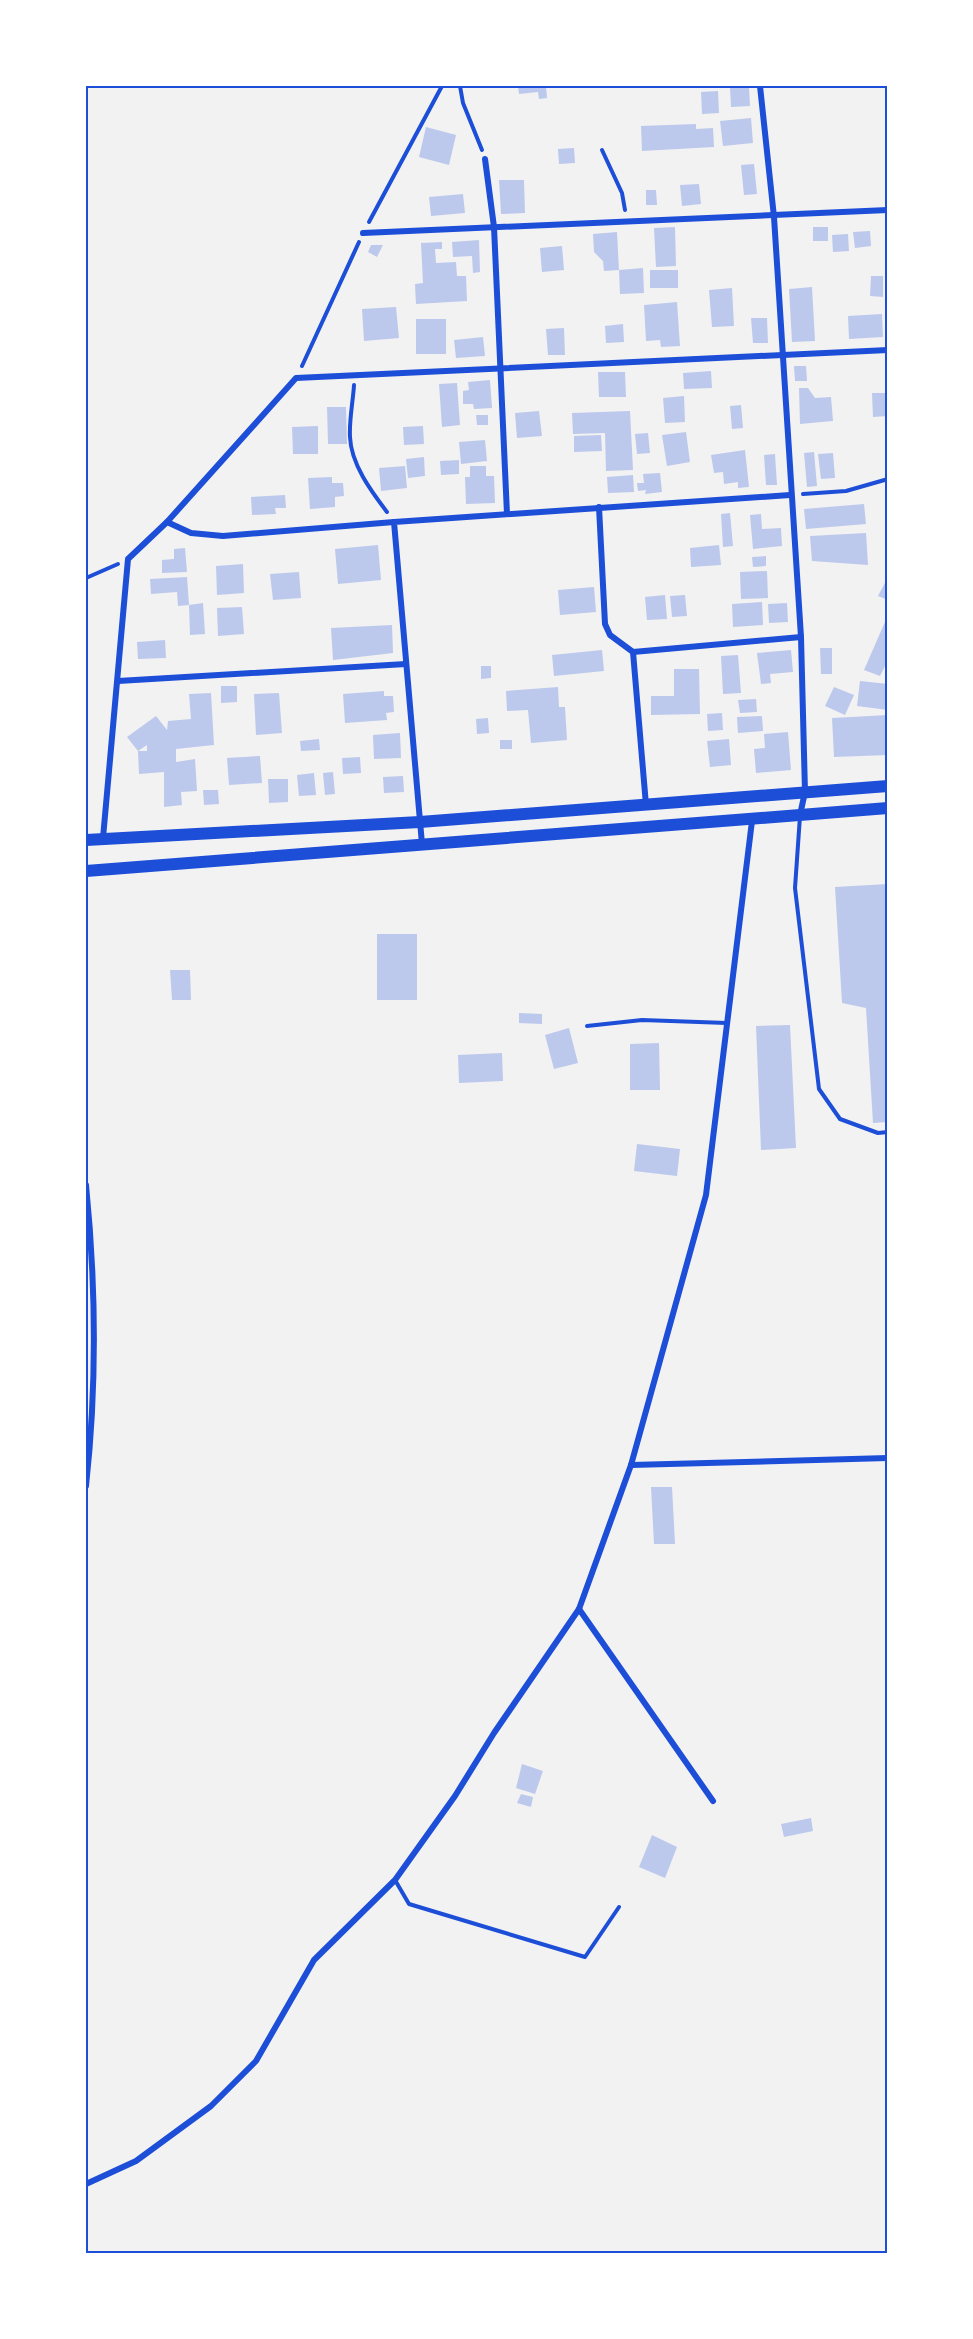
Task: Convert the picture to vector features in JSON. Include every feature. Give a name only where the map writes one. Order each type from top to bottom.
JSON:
[{"type":"main road","points":[[86,840],[420,822],[888,786]]},
{"type":"main road","points":[[86,871],[752,821],[888,808]]},
{"type":"street","points":[[760,86],[774,217],[790,495],[801,637],[805,792],[800,816]]},
{"type":"street","points":[[485,159],[494,227],[507,514]]},
{"type":"street","points":[[363,233],[774,217],[888,210]]},
{"type":"street","points":[[103,838],[128,559],[167,522],[296,378],[888,350]]},
{"type":"street","points":[[167,522],[191,533],[224,536],[599,507],[790,495]]},
{"type":"street","points":[[599,507],[605,624],[610,635],[633,652],[801,637]]},
{"type":"street","points":[[394,522],[422,845]]},
{"type":"street","points":[[633,652],[646,805]]},
{"type":"street","points":[[118,681],[406,664]]},
{"type":"street","points":[[86,2184],[136,2161],[211,2106],[256,2061],[314,1960],[395,1880],[579,1609],[631,1465],[706,1195],[752,821]]},
{"type":"street","points":[[86,1185],[94,1265],[86,1486]]},
{"type":"street","points":[[631,1465],[888,1458]]},
{"type":"street","points":[[579,1609],[713,1801]]},
{"type":"lane","points":[[800,816],[795,888],[819,1089],[840,1119],[878,1133],[888,1132]]},
{"type":"lane","points":[[587,1026],[642,1020],[727,1023]]},
{"type":"lane","points":[[395,1880],[409,1904],[585,1957],[619,1907]]},
{"type":"path","points":[[296,378],[363,233],[442,86]]},
{"type":"path","points":[[460,86],[463,103],[485,159]]},
{"type":"path","points":[[602,150],[622,192],[628,223]]},
{"type":"path","points":[[355,377],[350,439],[356,463],[372,493],[394,522]]},
{"type":"path","points":[[790,495],[846,491],[888,479]]},
{"type":"path","points":[[86,578],[128,559]]},
{"type":"building","points":[[518,86],[546,86],[547,98],[539,99],[538,92],[519,94]]},
{"type":"building","points":[[749,86],[750,106],[731,107],[730,87]]},
{"type":"building","points":[[718,91],[719,113],[702,114],[701,92]]},
{"type":"building","points":[[751,118],[753,143],[723,146],[720,121]]},
{"type":"building","points":[[696,124],[696,129],[713,128],[714,147],[642,151],[641,126]]},
{"type":"building","points":[[426,127],[456,135],[449,165],[419,157]]},
{"type":"building","points":[[574,148],[575,163],[559,164],[558,149]]},
{"type":"building","points":[[754,164],[757,194],[744,195],[741,165]]},
{"type":"building","points":[[499,180],[524,180],[525,213],[501,214]]},
{"type":"building","points":[[699,184],[701,204],[682,206],[680,185]]},
{"type":"building","points":[[646,190],[656,190],[657,205],[646,205]]},
{"type":"building","points":[[463,194],[465,213],[431,216],[429,197]]},
{"type":"building","points":[[675,227],[676,266],[656,267],[654,228]]},
{"type":"building","points":[[813,227],[828,227],[828,241],[813,241]]},
{"type":"building","points":[[870,231],[871,246],[855,248],[853,232]]},
{"type":"building","points":[[617,232],[619,270],[604,271],[603,261],[594,252],[593,234]]},
{"type":"building","points":[[848,234],[849,251],[833,252],[832,235]]},
{"type":"building","points":[[479,240],[480,272],[473,273],[472,256],[453,257],[452,242]]},
{"type":"building","points":[[442,242],[442,249],[435,249],[436,263],[456,262],[457,276],[466,276],[467,301],[416,304],[415,284],[423,283],[421,243]]},
{"type":"building","points":[[371,245],[383,245],[377,257],[368,252]]},
{"type":"building","points":[[562,246],[564,270],[542,272],[540,248]]},
{"type":"building","points":[[643,268],[644,293],[620,294],[619,270]]},
{"type":"building","points":[[650,270],[678,270],[678,288],[650,288]]},
{"type":"building","points":[[871,276],[883,276],[883,297],[870,296]]},
{"type":"building","points":[[812,287],[815,341],[792,342],[789,289]]},
{"type":"building","points":[[732,288],[734,326],[712,327],[709,290]]},
{"type":"building","points":[[677,302],[680,346],[661,347],[660,340],[646,341],[644,305]]},
{"type":"building","points":[[396,307],[399,338],[364,341],[362,309]]},
{"type":"building","points":[[882,314],[883,337],[849,339],[848,316]]},
{"type":"building","points":[[751,318],[767,318],[768,343],[753,343]]},
{"type":"building","points":[[416,319],[446,319],[446,354],[416,354]]},
{"type":"building","points":[[623,324],[624,342],[606,343],[605,326]]},
{"type":"building","points":[[564,328],[565,355],[548,355],[546,329]]},
{"type":"building","points":[[483,337],[485,356],[456,358],[454,340]]},
{"type":"building","points":[[794,366],[806,366],[807,381],[795,381]]},
{"type":"building","points":[[711,371],[712,388],[684,389],[683,373]]},
{"type":"building","points":[[598,372],[625,372],[626,397],[599,397]]},
{"type":"building","points":[[490,380],[492,408],[474,409],[473,404],[463,404],[463,391],[469,390],[468,382]]},
{"type":"building","points":[[457,383],[460,425],[442,427],[439,384]]},
{"type":"building","points":[[799,388],[808,388],[815,398],[831,397],[833,421],[800,424]]},
{"type":"building","points":[[872,393],[888,393],[888,416],[873,417]]},
{"type":"building","points":[[684,396],[685,422],[665,423],[663,398]]},
{"type":"building","points":[[741,405],[743,428],[732,429],[730,406]]},
{"type":"building","points":[[327,407],[346,407],[347,444],[328,444]]},
{"type":"building","points":[[539,411],[542,436],[517,438],[515,413]]},
{"type":"building","points":[[630,411],[633,470],[606,471],[605,433],[573,434],[572,413]]},
{"type":"building","points":[[476,415],[488,415],[488,425],[477,425]]},
{"type":"building","points":[[318,426],[318,454],[293,454],[292,427]]},
{"type":"building","points":[[423,426],[424,444],[404,445],[403,427]]},
{"type":"building","points":[[686,432],[690,462],[667,466],[662,435]]},
{"type":"building","points":[[648,433],[650,453],[637,454],[635,434]]},
{"type":"building","points":[[601,435],[602,451],[574,452],[574,436]]},
{"type":"building","points":[[485,440],[487,461],[461,464],[459,442]]},
{"type":"building","points":[[745,450],[749,487],[738,488],[738,482],[724,484],[723,472],[714,473],[711,455]]},
{"type":"building","points":[[814,452],[817,486],[807,487],[804,453]]},
{"type":"building","points":[[833,453],[835,478],[821,479],[818,454]]},
{"type":"building","points":[[775,454],[777,485],[766,485],[764,455]]},
{"type":"building","points":[[424,457],[425,476],[408,478],[406,459]]},
{"type":"building","points":[[459,460],[459,474],[441,475],[440,461]]},
{"type":"building","points":[[405,466],[407,488],[381,491],[379,468]]},
{"type":"building","points":[[470,466],[486,466],[486,476],[494,476],[495,503],[466,504],[465,477],[470,477]]},
{"type":"building","points":[[660,473],[662,492],[645,494],[646,490],[638,491],[637,483],[644,483],[643,474]]},
{"type":"building","points":[[633,475],[634,492],[608,493],[607,477]]},
{"type":"building","points":[[332,477],[332,483],[343,483],[344,496],[335,497],[335,507],[310,509],[308,478]]},
{"type":"building","points":[[285,495],[286,508],[275,508],[276,514],[252,515],[251,497]]},
{"type":"building","points":[[864,504],[866,524],[806,529],[804,509]]},
{"type":"building","points":[[730,513],[733,546],[723,547],[721,514]]},
{"type":"building","points":[[761,514],[762,529],[781,528],[782,546],[753,549],[750,515]]},
{"type":"building","points":[[866,533],[868,565],[812,561],[810,536]]},
{"type":"building","points":[[378,545],[381,580],[338,584],[335,549]]},
{"type":"building","points":[[719,545],[721,565],[691,567],[690,548]]},
{"type":"building","points":[[185,548],[187,572],[162,573],[162,560],[174,559],[174,549]]},
{"type":"building","points":[[766,556],[766,566],[753,567],[752,557]]},
{"type":"building","points":[[243,564],[244,593],[217,595],[216,566]]},
{"type":"building","points":[[767,571],[768,598],[741,599],[740,572]]},
{"type":"building","points":[[299,572],[301,598],[273,600],[270,574]]},
{"type":"building","points":[[187,577],[189,605],[178,606],[177,592],[151,594],[150,579]]},
{"type":"building","points":[[888,577],[888,600],[878,596]]},
{"type":"building","points":[[594,587],[596,612],[560,615],[558,590]]},
{"type":"building","points":[[665,595],[667,619],[647,620],[645,597]]},
{"type":"building","points":[[685,595],[687,616],[672,617],[670,596]]},
{"type":"building","points":[[762,602],[763,625],[733,627],[732,604]]},
{"type":"building","points":[[203,603],[205,634],[190,635],[189,605]]},
{"type":"building","points":[[787,603],[788,622],[769,623],[768,604]]},
{"type":"building","points":[[242,607],[244,634],[218,636],[217,608]]},
{"type":"building","points":[[888,615],[888,660],[880,676],[864,670]]},
{"type":"building","points":[[392,625],[393,653],[333,660],[331,628]]},
{"type":"building","points":[[165,640],[166,658],[138,659],[137,642]]},
{"type":"building","points":[[820,648],[832,648],[832,674],[821,674]]},
{"type":"building","points":[[602,650],[604,671],[554,676],[552,655]]},
{"type":"building","points":[[791,650],[793,672],[770,674],[771,683],[761,684],[757,653]]},
{"type":"building","points":[[738,655],[741,693],[723,694],[721,656]]},
{"type":"building","points":[[481,666],[491,666],[491,678],[481,679]]},
{"type":"building","points":[[674,669],[699,669],[700,714],[651,715],[651,696],[674,696]]},
{"type":"building","points":[[860,681],[888,684],[888,710],[857,706]]},
{"type":"building","points":[[221,686],[237,686],[237,702],[221,703]]},
{"type":"building","points":[[558,687],[559,707],[565,707],[567,740],[531,743],[528,710],[507,711],[506,691]]},
{"type":"building","points":[[834,687],[854,695],[845,715],[825,706]]},
{"type":"building","points":[[384,691],[384,696],[393,696],[394,712],[386,713],[387,720],[345,723],[343,694]]},
{"type":"building","points":[[211,693],[214,745],[176,749],[176,762],[195,759],[197,791],[181,792],[182,805],[164,807],[164,772],[139,774],[138,751],[127,737],[156,716],[167,730],[168,721],[191,719],[189,694]],"holes":[[[147,745],[147,751],[138,751]]]},
{"type":"building","points":[[279,693],[282,733],[256,735],[254,694]]},
{"type":"building","points":[[756,699],[757,712],[740,713],[738,700]]},
{"type":"building","points":[[722,713],[723,730],[708,731],[707,714]]},
{"type":"building","points":[[888,715],[888,755],[834,757],[832,718]]},
{"type":"building","points":[[762,716],[763,731],[738,733],[737,717]]},
{"type":"building","points":[[488,718],[489,733],[477,734],[476,719]]},
{"type":"building","points":[[788,732],[791,770],[756,773],[754,749],[765,748],[764,734]]},
{"type":"building","points":[[400,733],[401,758],[374,759],[373,735]]},
{"type":"building","points":[[319,739],[320,750],[301,751],[300,741]]},
{"type":"building","points":[[729,739],[731,765],[710,767],[707,741]]},
{"type":"building","points":[[500,740],[512,740],[512,749],[500,749]]},
{"type":"building","points":[[260,756],[262,783],[229,785],[227,758]]},
{"type":"building","points":[[360,757],[361,773],[343,774],[342,758]]},
{"type":"building","points":[[333,772],[335,794],[325,795],[323,773]]},
{"type":"building","points":[[314,773],[316,795],[299,796],[297,775]]},
{"type":"building","points":[[403,776],[404,792],[384,793],[383,777]]},
{"type":"building","points":[[268,779],[288,779],[288,802],[269,803]]},
{"type":"building","points":[[203,790],[218,790],[219,804],[204,805]]},
{"type":"building","points":[[888,884],[888,1122],[873,1123],[866,1008],[842,1003],[835,887]]},
{"type":"building","points":[[377,934],[417,934],[417,1000],[377,1000]]},
{"type":"building","points":[[170,970],[190,970],[191,1000],[172,1000]]},
{"type":"building","points":[[519,1013],[542,1014],[542,1024],[519,1023]]},
{"type":"building","points":[[790,1025],[796,1148],[761,1150],[756,1026]]},
{"type":"building","points":[[569,1028],[578,1063],[554,1069],[545,1035]]},
{"type":"building","points":[[659,1043],[660,1090],[630,1090],[630,1044]]},
{"type":"building","points":[[502,1053],[503,1081],[459,1083],[458,1055]]},
{"type":"building","points":[[637,1144],[680,1149],[677,1176],[634,1171]]},
{"type":"building","points":[[651,1487],[672,1487],[675,1544],[654,1544]]},
{"type":"building","points":[[522,1764],[543,1771],[535,1794],[516,1788]]},
{"type":"building","points":[[521,1794],[533,1797],[531,1807],[517,1803]]},
{"type":"building","points":[[811,1818],[813,1831],[784,1837],[781,1824]]},
{"type":"building","points":[[652,1835],[677,1847],[665,1878],[639,1867]]}]
